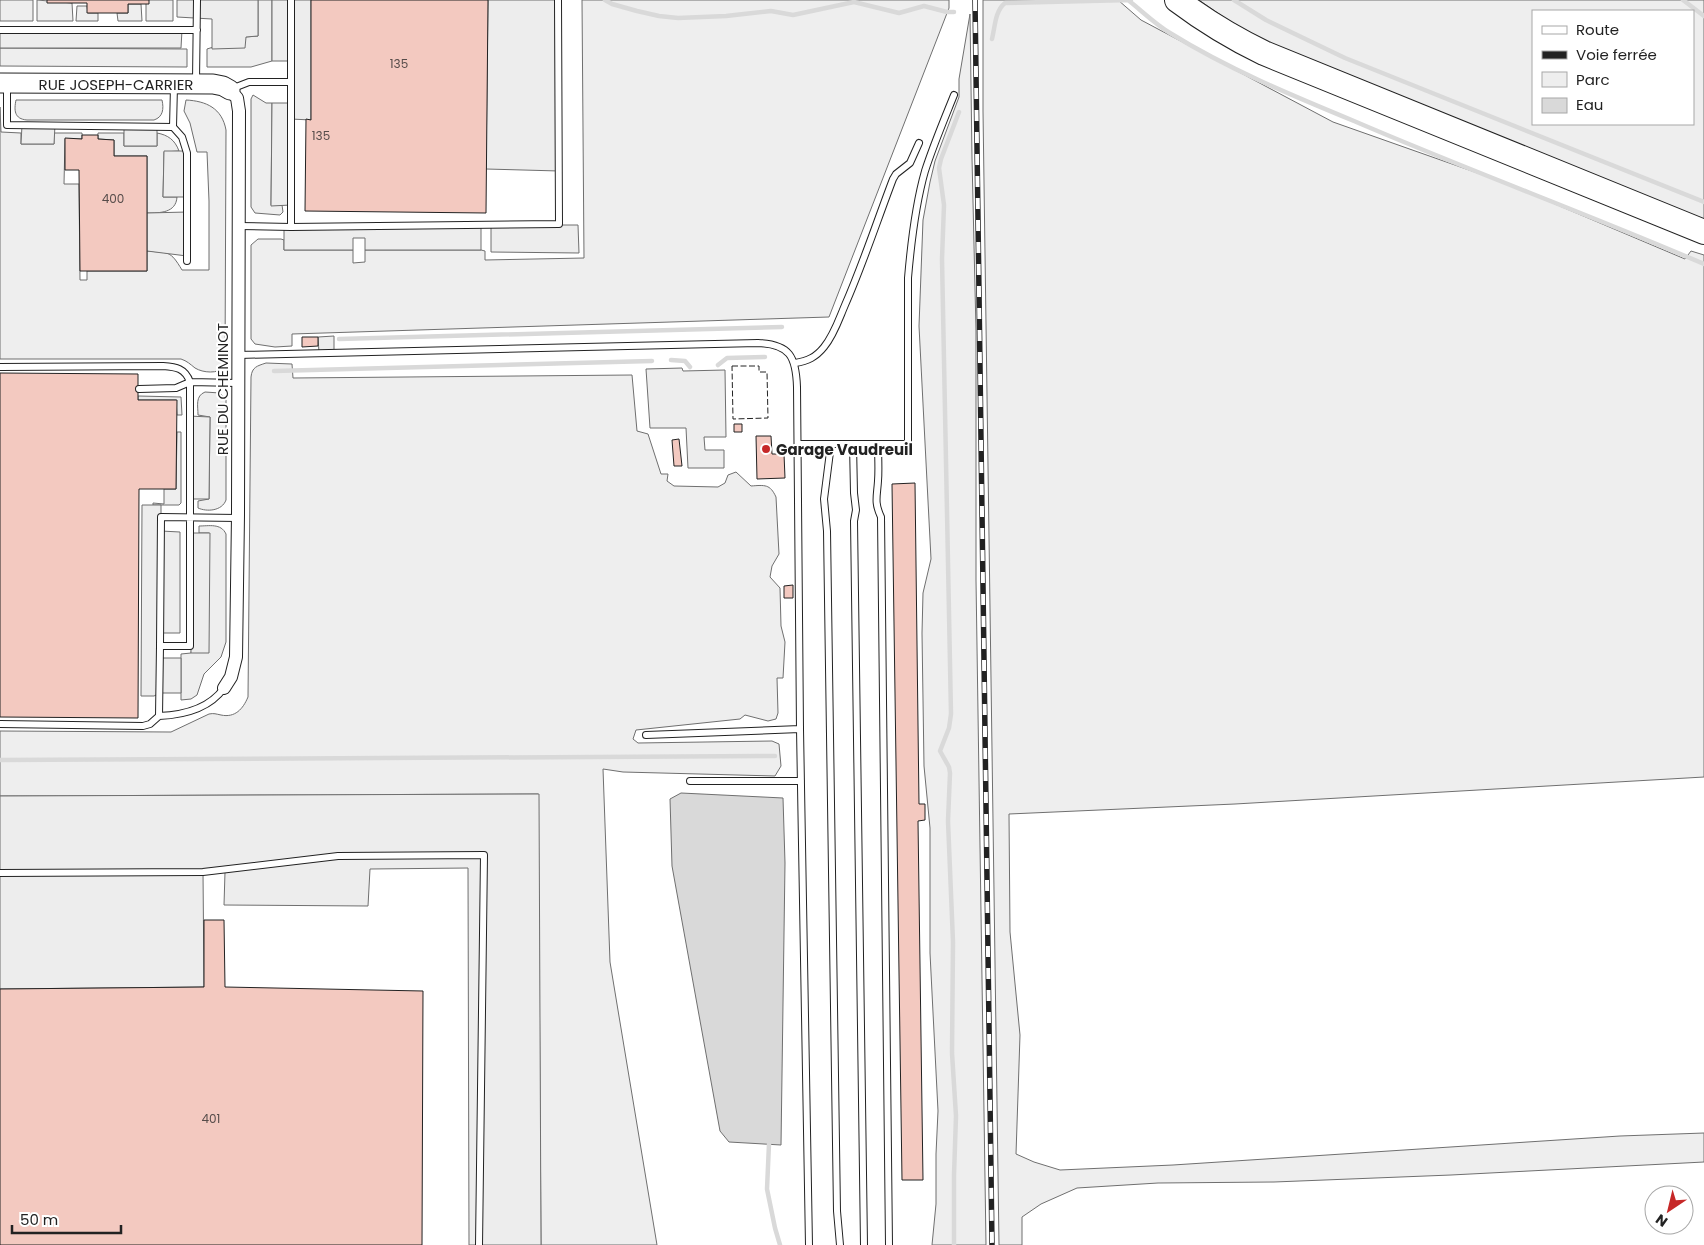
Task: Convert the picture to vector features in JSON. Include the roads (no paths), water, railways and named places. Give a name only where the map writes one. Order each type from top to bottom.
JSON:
[{"type":"highway","points":[[1177,0],[1220,29],[1264,53],[1704,232]]},
{"type":"street","name":"RUE JOSEPH-CARRIER","points":[[4,83],[196,84],[218,85],[230,90]]},
{"type":"street","name":"RUE DU CHEMINOT","points":[[224,688],[231,677],[236,657],[238,518],[239,103],[230,90]]},
{"type":"lane","points":[[196,84],[197,0]]},
{"type":"lane","points":[[291,0],[291,227]]},
{"type":"lane","points":[[238,226],[559,224],[558,0]]},
{"type":"lane","points":[[0,30],[197,30]]},
{"type":"lane","points":[[230,90],[249,82],[291,82]]},
{"type":"lane","points":[[4,83],[7,125],[173,127]]},
{"type":"lane","points":[[174,84],[173,127],[182,137],[187,153],[187,261]]},
{"type":"lane","points":[[798,444],[908,444],[908,278],[910,254],[925,171],[954,95]]},
{"type":"lane","points":[[795,364],[808,361],[816,356],[825,346],[855,283],[893,179],[896,174],[910,163],[919,143]]},
{"type":"lane","points":[[238,355],[758,343],[777,345],[791,355],[795,364],[798,444],[800,729],[809,1245]]},
{"type":"lane","points":[[0,367],[163,366],[180,369],[186,374],[190,382],[190,646],[160,646]]},
{"type":"lane","points":[[138,389],[176,388],[190,382],[238,383]]},
{"type":"lane","points":[[831,444],[824,511],[827,541],[837,1211],[840,1245]]},
{"type":"lane","points":[[853,444],[856,510],[854,521],[864,1245]]},
{"type":"lane","points":[[878,444],[876,508],[881,518],[889,1245]]},
{"type":"lane","points":[[159,716],[161,516],[238,518]]},
{"type":"lane","points":[[0,724],[143,726],[150,724],[159,716],[176,716],[191,712],[216,698],[224,688]]},
{"type":"lane","points":[[646,735],[800,729]]},
{"type":"lane","points":[[690,781],[801,781]]},
{"type":"lane","points":[[0,873],[203,872],[338,856],[484,855],[479,1245]]},
{"type":"water","points":[[681,793],[783,798],[785,863],[781,1145],[729,1142],[720,1131],[672,866],[670,799]]},
{"type":"waterway","points":[[605,0],[612,4],[637,11],[678,18],[726,16],[771,11],[793,15],[854,2],[899,13],[924,6],[954,12]]},
{"type":"waterway","points":[[1128,0],[1170,33],[1260,81],[1704,264]]},
{"type":"waterway","points":[[992,39],[997,15],[1005,3],[1131,0]]},
{"type":"waterway","points":[[1234,0],[1266,20],[1345,58],[1704,202]]},
{"type":"waterway","points":[[1683,0],[1704,16]]},
{"type":"waterway","points":[[954,1245],[956,1116],[952,1053],[953,942],[948,821],[950,773],[949,767],[940,751],[949,728],[951,714],[942,259],[944,205],[939,168],[959,112]]},
{"type":"waterway","points":[[339,339],[782,327]]},
{"type":"waterway","points":[[718,365],[727,358],[765,357]]},
{"type":"waterway","points":[[671,360],[685,361],[690,367]]},
{"type":"waterway","points":[[274,371],[652,361]]},
{"type":"waterway","points":[[0,760],[775,756]]},
{"type":"waterway","points":[[769,1144],[767,1189],[780,1245]]},
{"type":"railway","points":[[975,0],[992,1245]]},
{"type":"place","name":"Garage Vaudreuil","points":[[766,449]]}]
